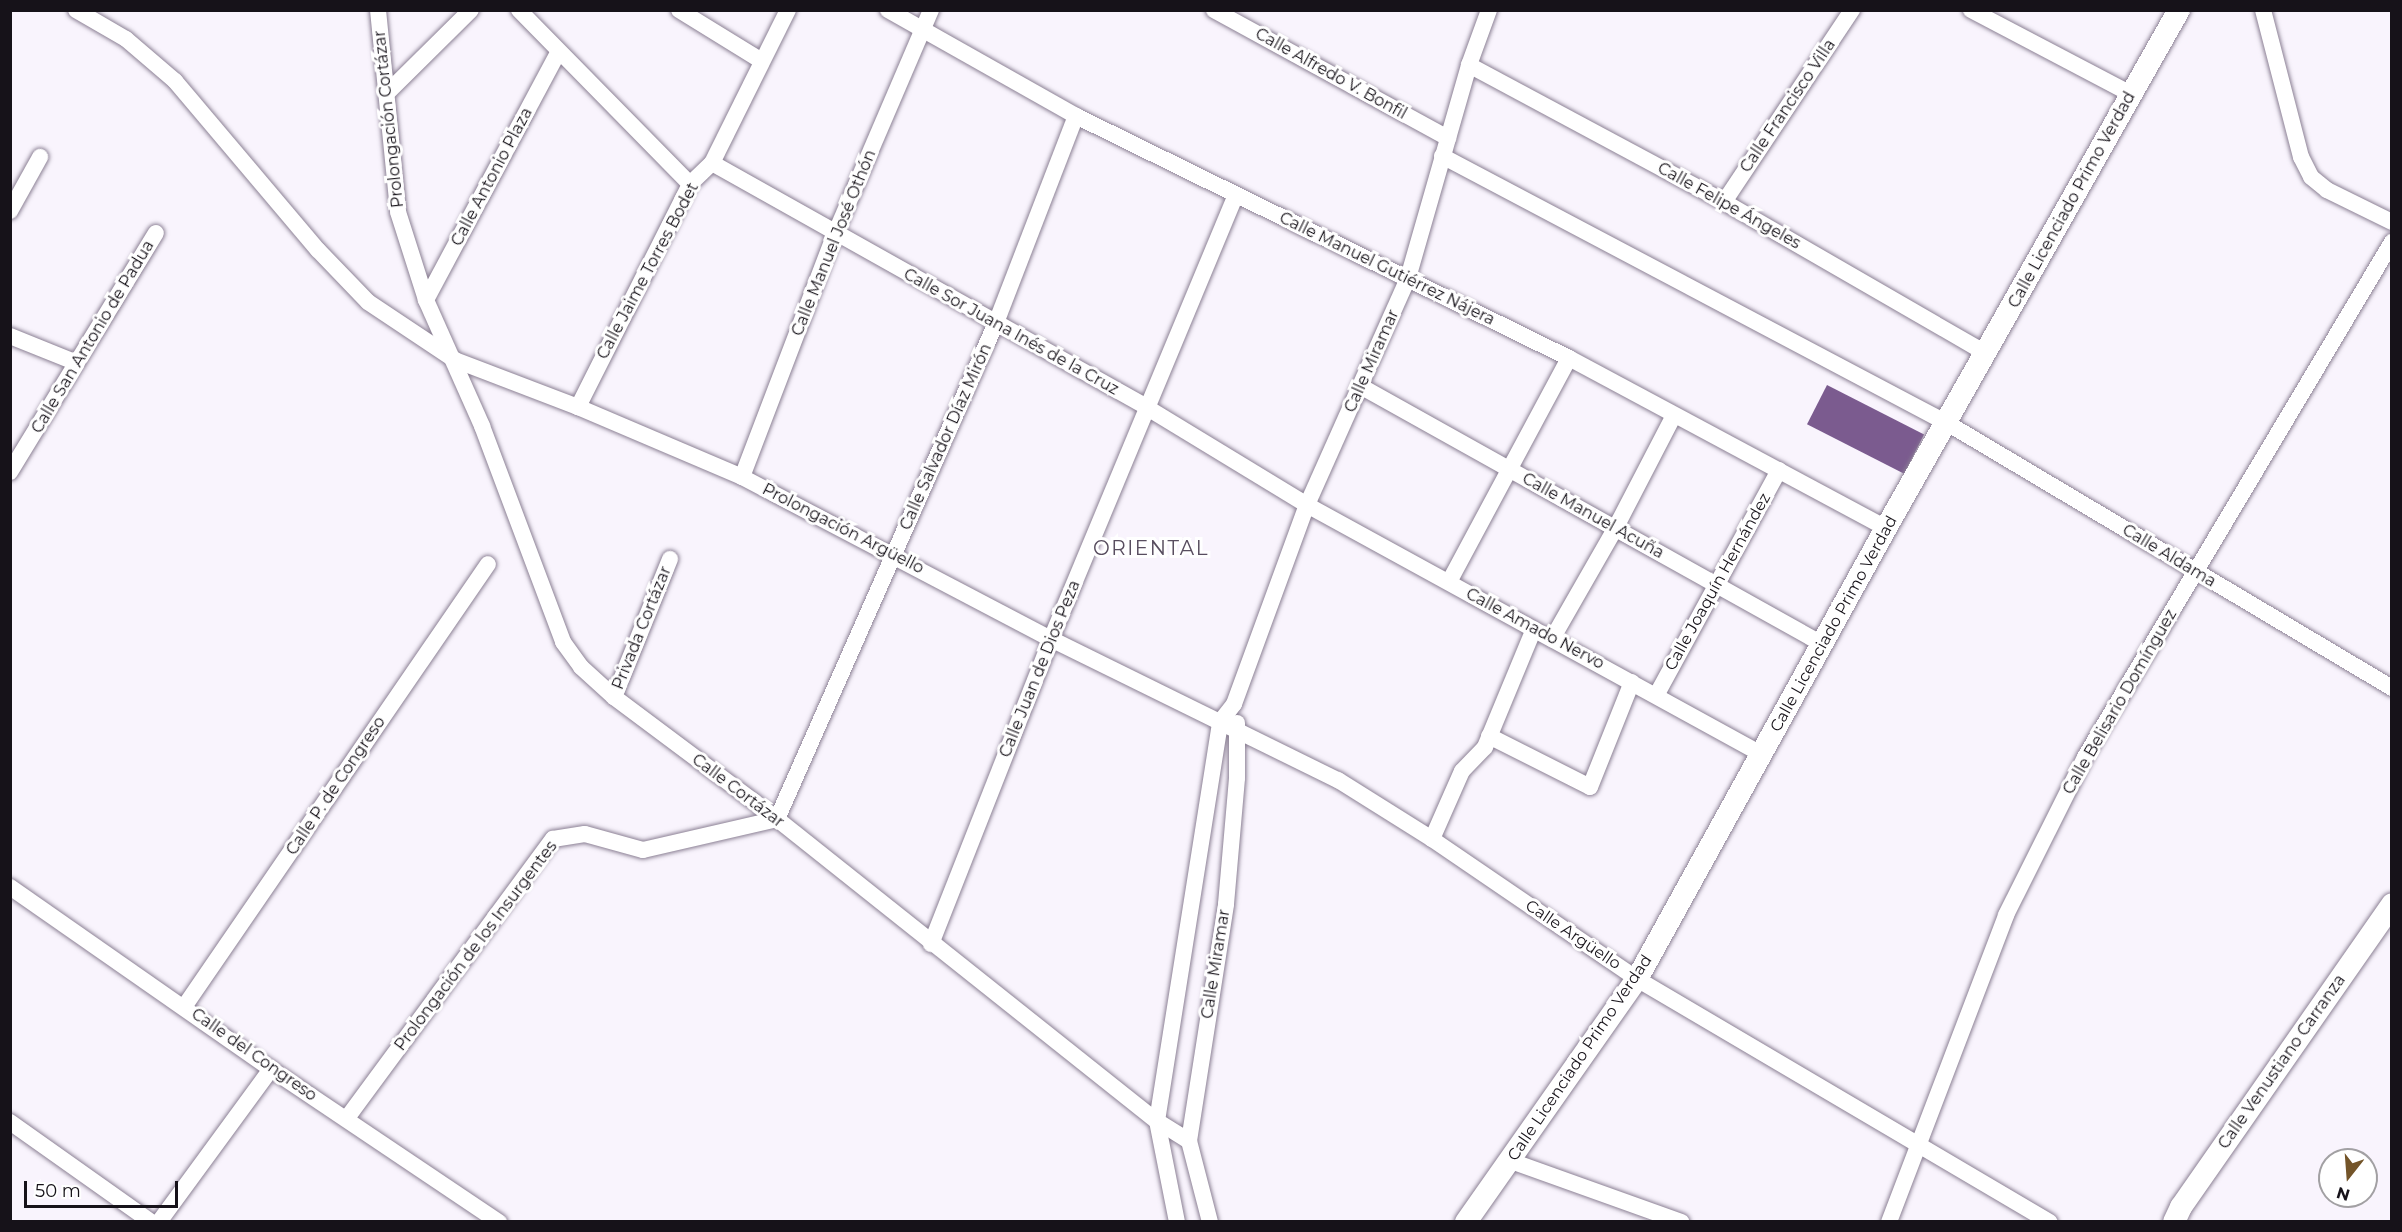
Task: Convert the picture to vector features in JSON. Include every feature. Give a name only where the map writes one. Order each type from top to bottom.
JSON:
[{"type":"street","name":"Prolongación Argüello","points":[[76,10],[126,39],[175,81],[318,250],[368,302],[454,360],[578,406],[742,477],[1051,639],[1220,723]]},
{"type":"street","name":"Prolongación Cortázar","points":[[378,10],[398,212],[426,300],[454,360]]},
{"type":"street","points":[[387,93],[471,10]]},
{"type":"street","points":[[519,10],[558,54],[690,183]]},
{"type":"street","points":[[679,10],[762,61]]},
{"type":"street","name":"Calle Jaime Torres Bodet","points":[[578,406],[690,183],[712,163],[788,10]]},
{"type":"street","name":"Calle Manuel Gutiérrez Nájera","points":[[888,10],[922,32],[1076,116],[1569,358],[1886,528]]},
{"type":"street","name":"Calle Manuel José Othón","points":[[742,477],[835,234],[931,10]]},
{"type":"street","name":"Calle Alfredo V. Bonfil","points":[[1214,10],[1448,138]]},
{"type":"street","name":"Calle Miramar","points":[[1157,1121],[1220,723],[1234,704],[1307,505],[1362,387],[1408,278],[1469,65],[1489,10]]},
{"type":"street","name":"Calle Francisco Villa","points":[[1725,202],[1852,10]]},
{"type":"street","points":[[1971,10],[2131,94]]},
{"type":"street","name":"Calle Licenciado Primo Verdad","points":[[1466,1221],[1511,1161],[1637,979],[1824,645],[1886,528],[2179,10]]},
{"type":"street","points":[[2263,10],[2301,157],[2312,177],[2327,190],[2391,222]]},
{"type":"street","name":"Calle Antonio Plaza","points":[[426,300],[558,54]]},
{"type":"street","name":"Calle Felipe Ángeles","points":[[1469,65],[1725,202],[1986,353]]},
{"type":"street","name":"Calle Salvador Díaz Mirón","points":[[777,819],[996,323],[1076,116]]},
{"type":"street","points":[[1443,156],[1947,423]]},
{"type":"street","points":[[10,212],[40,157]]},
{"type":"street","name":"Calle Sor Juana Inés de la Cruz","points":[[712,163],[1146,407],[1307,505]]},
{"type":"street","name":"Calle Juan de Dios Peza","points":[[931,944],[1051,639],[1236,195]]},
{"type":"street","name":"Calle San Antonio de Padua","points":[[10,472],[156,233]]},
{"type":"street","name":"Calle Belisario Domínguez","points":[[1889,1221],[1917,1142],[2006,915],[2085,758],[2391,242]]},
{"type":"street","points":[[10,336],[77,363]]},
{"type":"street","points":[[1449,582],[1512,471],[1569,358]]},
{"type":"street","name":"Calle Cortázar","points":[[454,360],[563,642],[581,667],[614,698],[777,819],[931,944],[1157,1121],[1189,1141]]},
{"type":"street","name":"Calle Manuel Acuña","points":[[1362,387],[1824,645]]},
{"type":"street","points":[[1552,639],[1616,529],[1674,415]]},
{"type":"street","name":"Calle Aldama","points":[[1947,423],[2391,688]]},
{"type":"street","name":"Calle Joaquín Hernández","points":[[1657,694],[1779,470]]},
{"type":"street","name":"Calle Amado Nervo","points":[[1307,505],[1449,582],[1533,631],[1657,694],[1763,754]]},
{"type":"street","name":"Privada Cortázar","points":[[614,698],[670,559]]},
{"type":"street","name":"Calle P. de Congreso","points":[[184,1007],[488,564]]},
{"type":"street","points":[[1432,838],[1462,771],[1485,747],[1533,631]]},
{"type":"street","points":[[1489,736],[1590,787],[1632,682]]},
{"type":"street","name":"Calle Miramar","points":[[1210,1221],[1189,1141],[1226,904],[1238,730],[1234,704]]},
{"type":"street","name":"Calle Argüello","points":[[1220,723],[1338,780],[1432,838],[1637,979],[2050,1221]]},
{"type":"street","name":"Prolongación de los Insurgentes","points":[[347,1118],[553,839],[585,834],[643,850],[777,819]]},
{"type":"street","name":"Calle del Congreso","points":[[10,887],[271,1070],[347,1118],[499,1221]]},
{"type":"street","name":"Calle Venustiano Carranza","points":[[2174,1221],[2181,1207],[2391,904]]},
{"type":"street","points":[[159,1221],[271,1070]]},
{"type":"street","points":[[1157,1121],[1177,1221]]},
{"type":"street","points":[[10,1122],[152,1221]]},
{"type":"street","points":[[1511,1161],[1681,1221]]},
{"type":"building","points":[[1827,385],[1924,434],[1904,474],[1807,424]]},
{"type":"district","name":"ORIENTAL","points":[[1151,548]]}]
